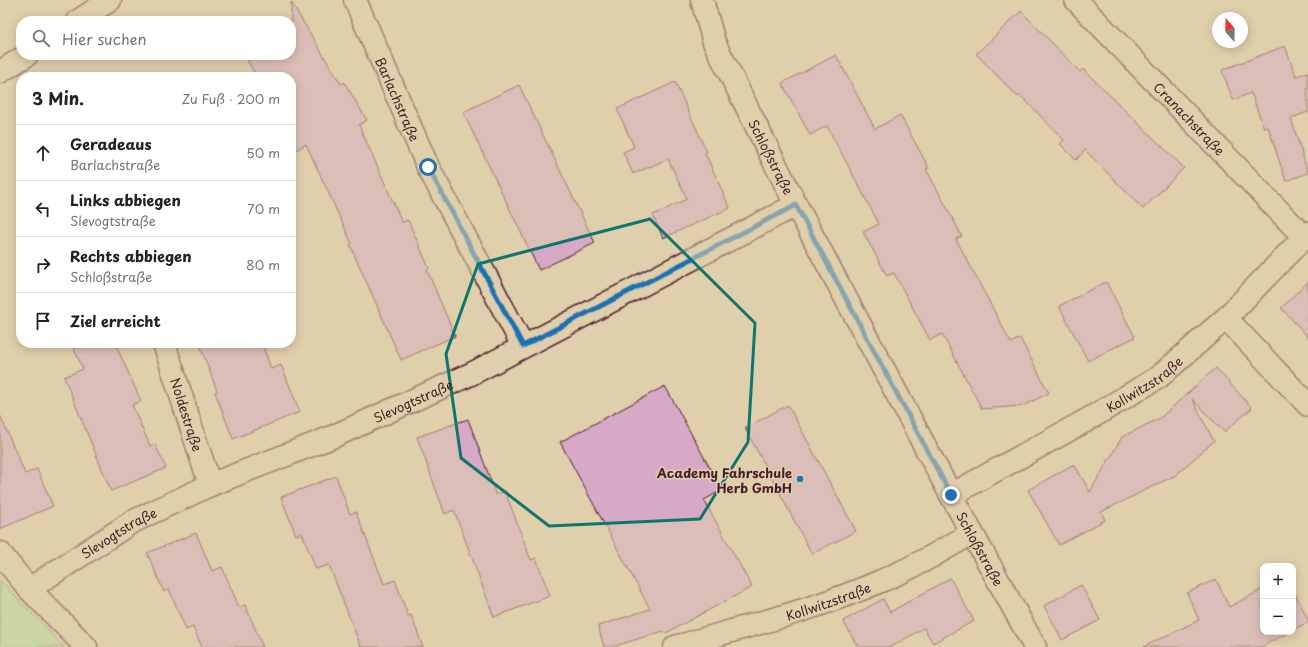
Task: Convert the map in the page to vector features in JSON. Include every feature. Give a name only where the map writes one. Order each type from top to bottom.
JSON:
[{"type":"street","points":[[86,16],[110,0]]},
{"type":"street","name":"Barlachstraße","points":[[355,0],[428,167],[523,346]]},
{"type":"street","name":"Schloßstraße","points":[[702,0],[714,42],[796,205],[951,495],[1035,647]]},
{"type":"street","name":"Cranachstraße","points":[[1076,0],[1306,235]]},
{"type":"street","points":[[0,72],[18,60]]},
{"type":"street","name":"Slevogtstraße","points":[[29,589],[132,522],[210,485],[332,437],[471,374],[796,205]]},
{"type":"street","name":"Kollwitzstraße","points":[[951,495],[1087,420],[1159,377],[1226,318],[1306,235]]},
{"type":"street","points":[[1226,318],[1308,405]]},
{"type":"street","name":"Noldestraße","points":[[166,348],[210,485]]},
{"type":"street","name":"Kollwitzstraße","points":[[675,647],[819,605],[867,587],[935,554],[972,533]]},
{"type":"street","points":[[0,553],[29,589],[86,647]]},
{"type":"highlighted area","points":[[650,219],[755,323],[748,442],[700,519],[549,526],[461,458],[446,354],[478,264]]},
{"type":"green space","points":[[0,580],[64,647],[0,647]]},
{"type":"building","points":[[291,2],[341,84],[344,82],[367,120],[359,125],[402,222],[408,220],[429,268],[427,270],[455,336],[401,360],[350,245],[352,244],[306,144],[296,150],[296,72],[254,72],[247,60],[296,60],[296,16],[291,16]]},
{"type":"building","points":[[1021,11],[1080,72],[1083,69],[1184,168],[1143,209],[1085,150],[1076,160],[1060,144],[1064,140],[1020,95],[1018,97],[976,54]]},
{"type":"building","points":[[1285,46],[1296,76],[1308,72],[1308,112],[1291,118],[1308,173],[1286,181],[1268,127],[1264,128],[1251,93],[1233,100],[1222,70]]},
{"type":"building","points":[[836,55],[875,129],[900,115],[929,168],[926,169],[962,236],[956,239],[1011,343],[1020,338],[1049,393],[1023,406],[982,409],[942,334],[930,340],[894,273],[887,276],[863,232],[879,224],[827,126],[810,135],[782,83]]},
{"type":"building","points":[[675,82],[707,152],[705,153],[730,208],[663,238],[653,215],[687,199],[668,159],[633,174],[623,152],[634,147],[617,109]]},
{"type":"building","points":[[519,85],[595,243],[539,270],[463,112]]},
{"type":"building","points":[[1106,282],[1135,337],[1088,361],[1059,306]]},
{"type":"building","points":[[1308,282],[1308,337],[1281,308]]},
{"type":"building","points":[[73,348],[117,348],[141,401],[132,405],[150,446],[155,444],[166,468],[111,491],[64,377],[83,369]]},
{"type":"building","points":[[201,348],[264,348],[271,369],[281,365],[300,412],[233,439],[215,392],[217,391]]},
{"type":"building","points":[[1216,368],[1252,408],[1224,432],[1192,399],[1214,441],[1176,475],[1101,512],[1105,520],[1059,545],[1028,490],[1074,464],[1090,492],[1122,437],[1160,418]]},
{"type":"building","points":[[665,386],[722,490],[704,500],[752,587],[664,634],[663,631],[612,647],[604,647],[598,626],[650,609],[560,442]]},
{"type":"building","name":"Academy Fahrschule Herb GmbH","points":[[788,405],[856,531],[812,554],[745,428]]},
{"type":"building","points":[[0,415],[25,474],[37,469],[53,506],[0,529]]},
{"type":"building","points":[[468,419],[496,495],[505,491],[531,560],[536,558],[550,596],[494,617],[454,510],[445,514],[417,437]]},
{"type":"building","points":[[336,476],[350,514],[356,512],[384,584],[395,580],[408,616],[411,615],[423,647],[361,647],[329,565],[316,569],[302,533],[296,535],[281,497]]},
{"type":"building","points":[[196,533],[212,571],[222,567],[239,607],[245,605],[263,647],[202,647],[193,627],[186,630],[169,589],[164,592],[147,553]]},
{"type":"building","points":[[950,578],[974,621],[933,643],[924,628],[891,647],[858,647],[843,621],[883,599],[890,612]]},
{"type":"building","points":[[1216,579],[1229,607],[1260,591],[1260,635],[1283,635],[1261,647],[1143,647],[1199,620],[1187,593]]},
{"type":"building","points":[[1081,585],[1100,620],[1062,640],[1044,606]]},
{"type":"building","points":[[1296,596],[1308,619],[1308,622],[1296,628]]},
{"type":"place","name":"Academy Fahrschule Herb GmbH","points":[[800,479]]},
{"type":"route","points":[[428,167],[523,346],[796,205],[951,495]]}]
